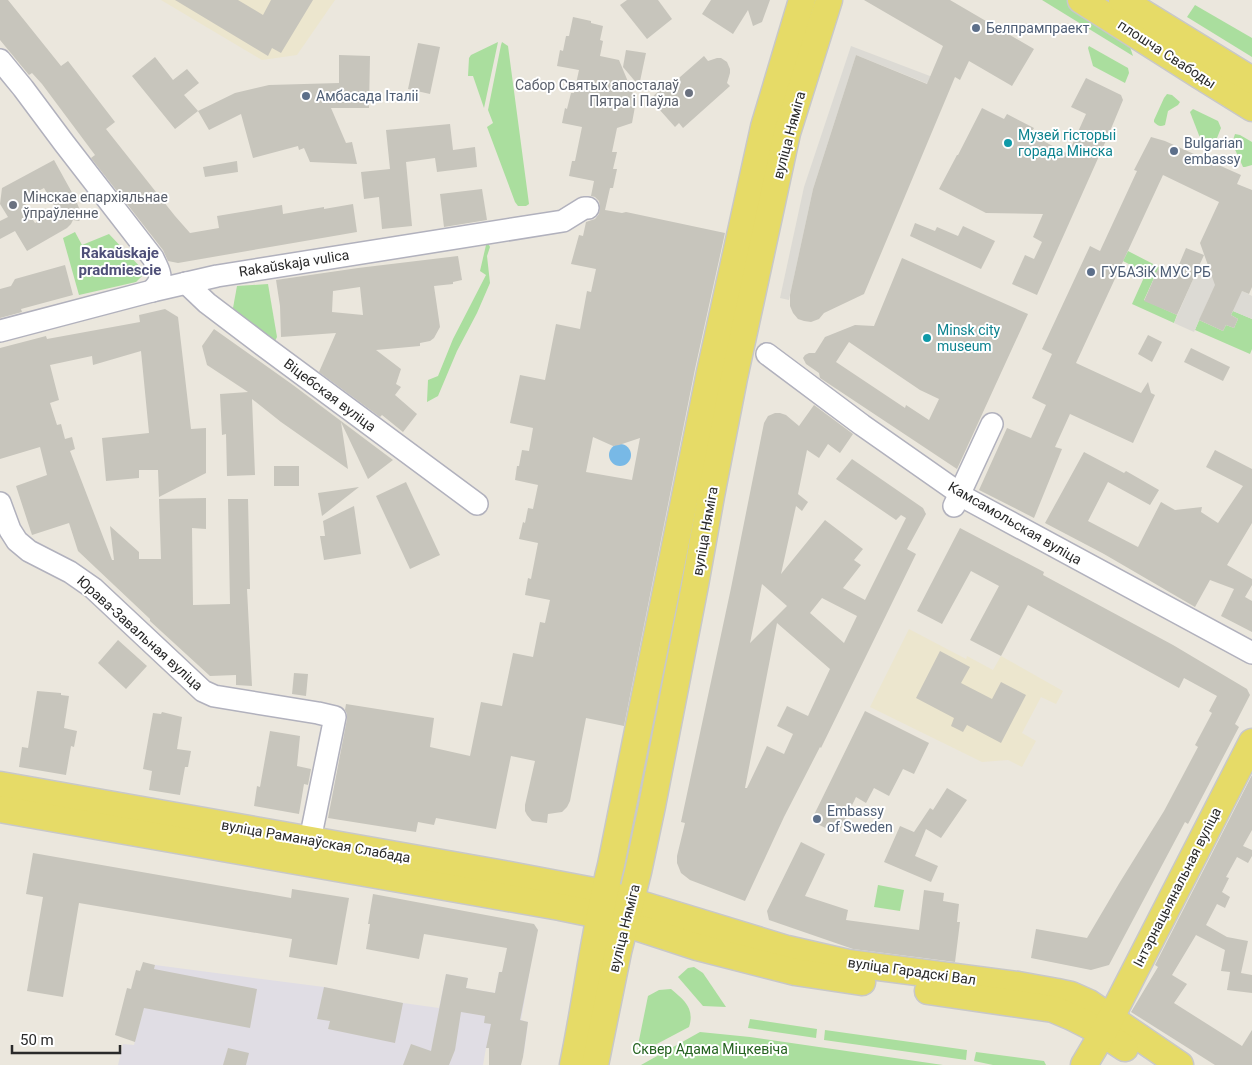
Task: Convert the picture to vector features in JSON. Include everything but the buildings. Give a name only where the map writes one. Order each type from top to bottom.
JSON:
[{"type":"main road","name":"вуліца Няміга","points":[[573,1065],[601,904],[611,865],[710,372],[762,136],[802,0]]},
{"type":"main road","name":"вуліца Няміга","points":[[595,1065],[610,989],[652,806],[734,378],[787,134],[829,0]]},
{"type":"main road","name":"плошча Свабоды","points":[[1082,0],[1252,108]]},
{"type":"main road","name":"плошча Свабоды","points":[[1122,0],[1252,80]]},
{"type":"main road","name":"Інтэрнацыянальная вуліца","points":[[1084,1065],[1107,1025],[1252,742]]},
{"type":"main road","name":"вуліца Раманаўская Слабада","points":[[0,786],[504,874],[601,904]]},
{"type":"main road","name":"вуліца Раманаўская Слабада","points":[[0,809],[560,907],[601,904]]},
{"type":"main road","name":"вуліца Гарадскі Вал","points":[[601,904],[628,912],[697,947],[795,972],[1054,1009],[1071,1016],[1107,1025],[1122,1026],[1180,1065]]},
{"type":"main road","name":"вуліца Гарадскі Вал","points":[[1107,1025],[1150,1065]]},
{"type":"street","points":[[0,60],[153,258],[161,276],[159,282],[152,290]]},
{"type":"street","name":"Rakaŭskaja vulica","points":[[0,330],[186,282],[562,221],[584,208],[588,208]]},
{"type":"street","name":"Віцебская вуліца","points":[[186,282],[208,303],[477,504]]},
{"type":"street","name":"Камсамольская вуліца","points":[[767,354],[862,425],[957,500],[969,500],[1252,653]]},
{"type":"street","points":[[957,500],[992,424]]},
{"type":"street","name":"Юрава-Завальная вуліца","points":[[0,503],[10,530],[18,541],[29,551],[70,572],[92,588],[203,691],[214,696],[335,717],[310,840]]},
{"type":"shaded area","points":[[161,0],[335,0],[297,55],[262,60]]},
{"type":"shaded area","points":[[851,46],[951,84],[948,92],[856,55],[813,189],[789,300],[780,298],[804,187]]},
{"type":"shaded area","points":[[1198,268],[1252,296],[1252,319],[1233,311],[1210,296],[1194,332],[1174,323]]},
{"type":"shaded area","points":[[909,629],[966,659],[967,656],[993,670],[1001,656],[1063,691],[1056,704],[1041,697],[1022,733],[1036,741],[1022,767],[1008,760],[982,762],[870,707]]},
{"type":"shaded area","points":[[155,965],[324,987],[403,1003],[439,1008],[446,974],[468,978],[466,988],[495,993],[499,972],[530,969],[521,1020],[528,1022],[524,1053],[486,1048],[483,1065],[118,1065],[123,1044],[134,1045]]},
{"type":"green space","points":[[1042,0],[1072,0],[1128,41],[1133,56]]},
{"type":"green space","points":[[1195,5],[1252,38],[1252,57],[1187,17]]},
{"type":"green space","points":[[498,42],[484,108],[473,76],[468,76],[469,58],[471,55]]},
{"type":"green space","points":[[502,42],[508,46],[529,204],[526,206],[518,206],[515,202],[487,127],[493,123],[488,110]]},
{"type":"green space","points":[[1089,46],[1128,68],[1129,73],[1125,83],[1093,66]]},
{"type":"green space","points":[[1167,94],[1172,95],[1180,102],[1168,111],[1165,125],[1159,126],[1154,120]]},
{"type":"green space","points":[[1193,109],[1218,121],[1221,128],[1217,138],[1202,143],[1190,112]]},
{"type":"green space","points":[[1235,134],[1252,142],[1252,165],[1243,167],[1232,143]]},
{"type":"green space","points":[[75,232],[82,245],[109,234],[144,271],[142,276],[136,282],[79,295],[63,238]]},
{"type":"green space","points":[[486,245],[490,247],[487,256],[490,283],[457,351],[438,396],[427,402],[428,380],[438,376],[453,339],[486,275],[480,271]]},
{"type":"green space","points":[[1128,251],[1159,267],[1144,300],[1177,315],[1174,323],[1132,304],[1146,273],[1123,261]]},
{"type":"green space","points":[[268,284],[277,337],[274,343],[233,308],[237,286]]},
{"type":"green space","points":[[1233,311],[1252,319],[1252,349],[1250,354],[1195,330],[1199,320],[1223,331],[1226,325],[1234,328],[1238,319],[1231,315]]},
{"type":"green space","points":[[878,885],[904,890],[900,911],[874,907]]},
{"type":"green space","points":[[694,967],[703,973],[726,1007],[703,1006],[678,977],[688,968]]},
{"type":"green space","points":[[671,989],[687,1005],[691,1015],[689,1027],[636,1055],[648,996],[659,990]]},
{"type":"green space","points":[[750,1019],[817,1029],[816,1038],[748,1028]]},
{"type":"green space","points":[[825,1030],[967,1050],[966,1060],[824,1040]]},
{"type":"green space","name":"Сквер Адама Міцкевіча","points":[[700,1032],[750,1037],[943,1065],[641,1065]]},
{"type":"green space","points":[[976,1052],[1044,1061],[1046,1065],[993,1065],[974,1061]]},
{"type":"water","points":[[616,444],[624,444],[631,451],[631,459],[624,466],[616,466],[609,459],[609,451]]},
{"type":"place","name":"Белпрампраект","points":[[976,28]]},
{"type":"place","name":"Сабор Святых апосталаў Пятра і Паўла","points":[[689,93]]},
{"type":"place","name":"Амбасада Італіі","points":[[306,96]]},
{"type":"place","name":"Музей гісторыі горада Мінска","points":[[1008,143]]},
{"type":"place","name":"Bulgarian embassy","points":[[1174,151]]},
{"type":"place","name":"Мінскае епархіяльнае ўпраўленне","points":[[13,205]]},
{"type":"place","name":"ГУБАЗіК МУС РБ","points":[[1091,272]]},
{"type":"place","name":"Minsk city museum","points":[[927,338]]},
{"type":"place","name":"Embassy of Sweden","points":[[817,819]]},
{"type":"district","name":"Rakaŭskaje pradmiescie","points":[[120,262]]}]
